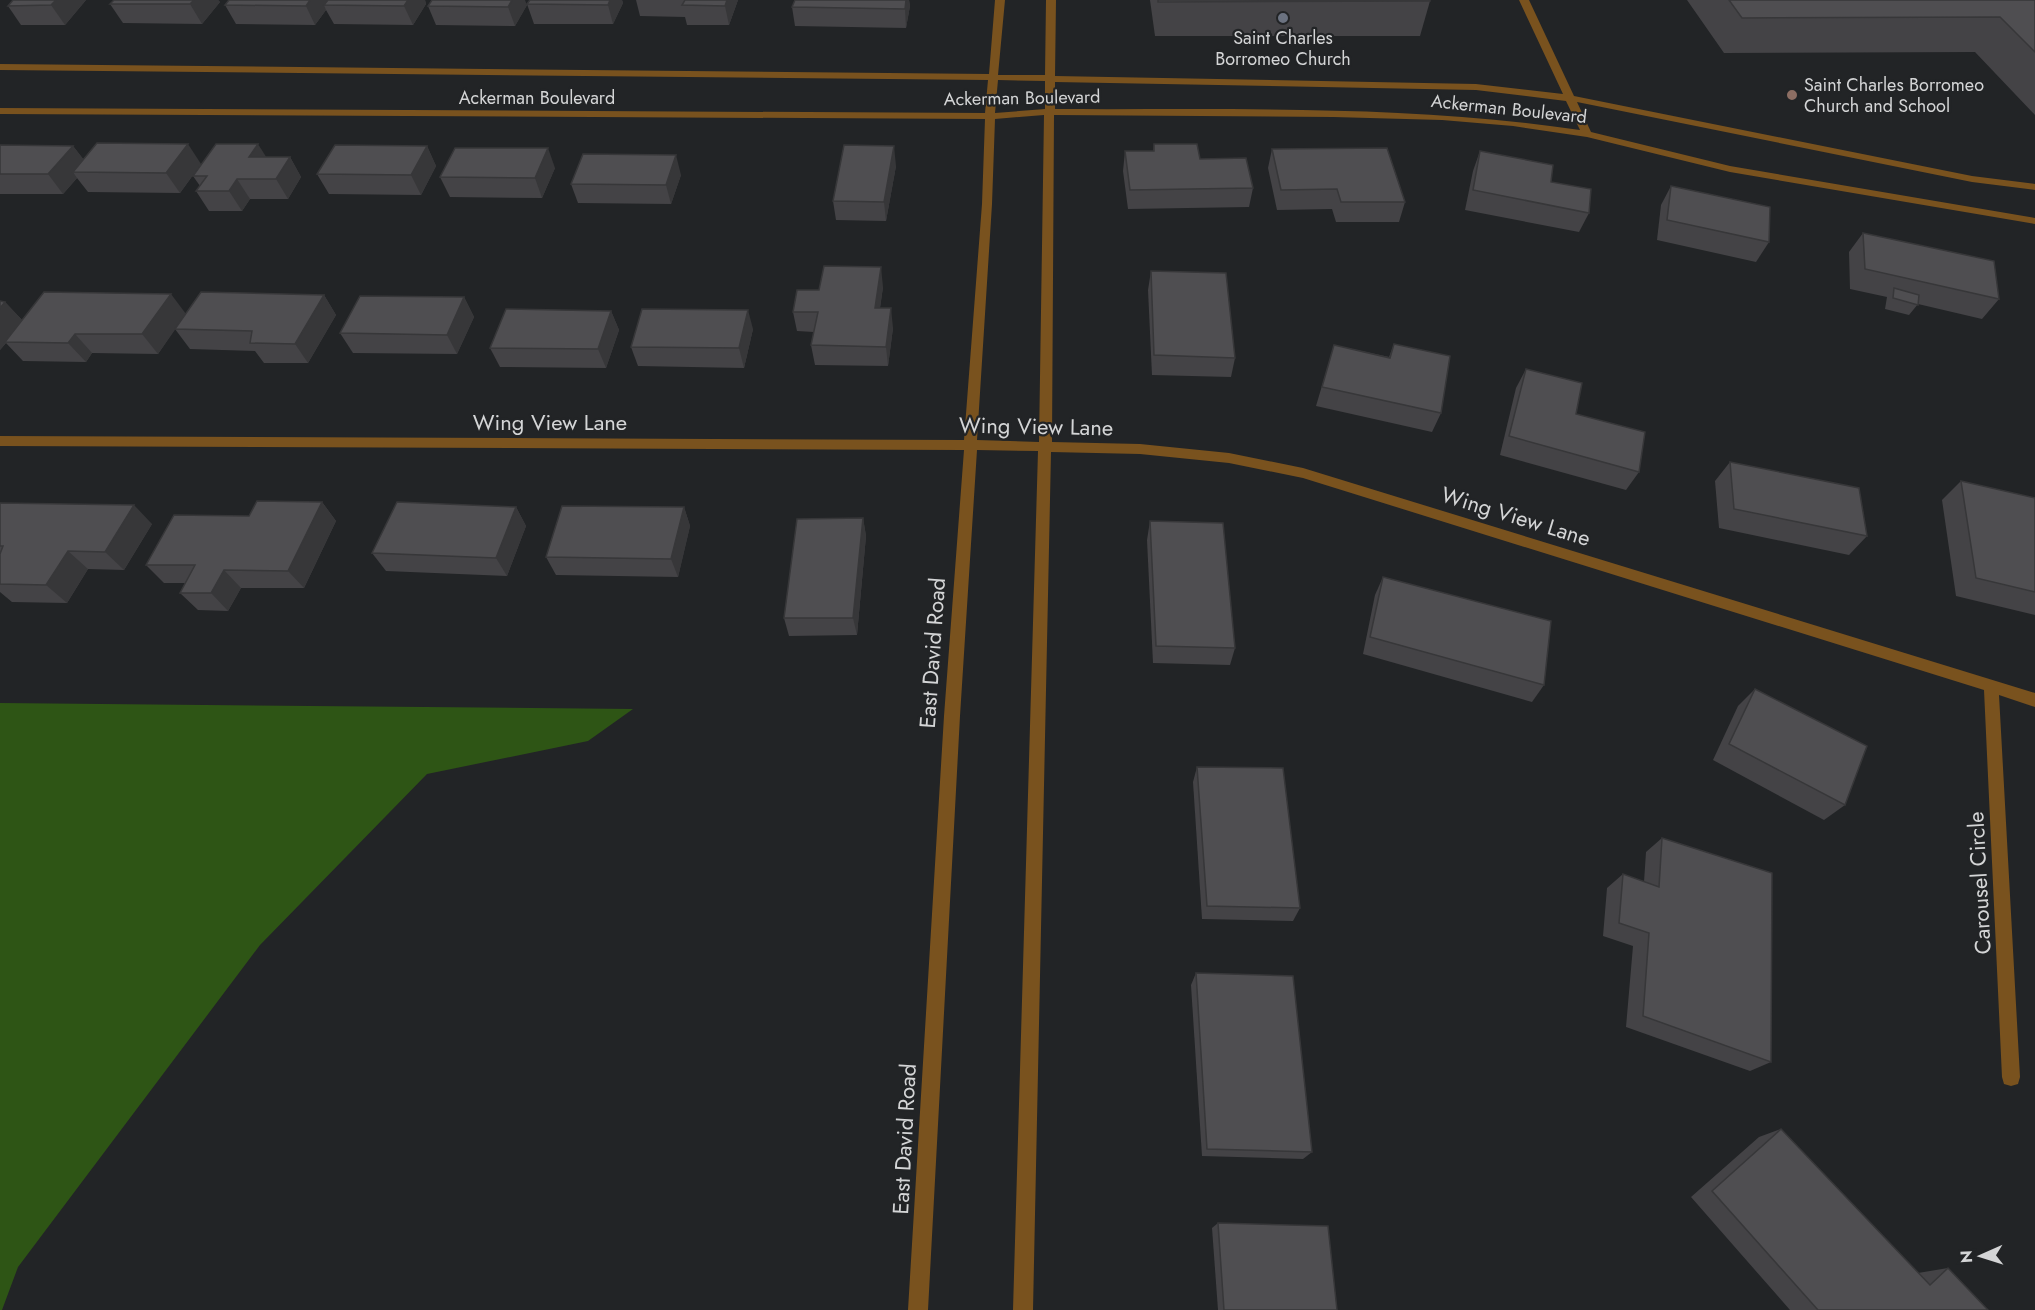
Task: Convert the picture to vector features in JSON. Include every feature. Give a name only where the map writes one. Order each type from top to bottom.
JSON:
[{"type":"street","name":"East David Road","points":[[918,1310],[951,716],[987,204],[990,116],[1000,0]]},
{"type":"street","points":[[1023,1310],[1045,448],[1051,0]]},
{"type":"street","points":[[1524,0],[1587,134]]},
{"type":"street","name":"Ackerman Boulevard","points":[[0,67],[800,73],[1476,87],[1569,98],[1972,179],[2035,187]]},
{"type":"street","name":"Ackerman Boulevard","points":[[0,111],[990,116],[1050,112],[1442,117],[1513,123],[1587,134],[1730,169],[2035,220]]},
{"type":"street","name":"Wing View Lane","points":[[0,441],[971,445],[1162,451],[1229,458],[1303,472],[2035,700]]},
{"type":"street","name":"Carousel Circle","points":[[1991,686],[2011,1077]]},
{"type":"green space","points":[[0,703],[633,709],[588,741],[427,774],[260,945],[18,1267],[2,1310],[0,1310]]},
{"type":"building","points":[[13,0],[56,0],[51,5],[8,6]]},
{"type":"building","points":[[114,0],[194,0],[190,4],[110,4]]},
{"type":"building","points":[[229,0],[310,0],[306,6],[225,5]]},
{"type":"building","points":[[328,0],[408,0],[404,6],[324,5]]},
{"type":"building","points":[[432,0],[512,0],[508,7],[428,6]]},
{"type":"building","points":[[530,0],[610,0],[608,5],[527,4]]},
{"type":"building","points":[[685,0],[727,0],[725,6],[682,5]]},
{"type":"building","points":[[795,0],[906,0],[905,9],[792,7]]},
{"type":"building","points":[[1158,0],[1430,0],[1430,1],[1158,2]]},
{"type":"building","points":[[1729,0],[2035,0],[2035,52],[2000,17],[1742,18]]},
{"type":"building","points":[[97,143],[188,144],[166,173],[73,172]]},
{"type":"building","points":[[216,144],[258,144],[249,157],[290,157],[276,179],[237,179],[229,191],[196,191],[207,176],[193,176]]},
{"type":"building","points":[[1154,144],[1197,144],[1200,159],[1246,158],[1253,188],[1130,190],[1125,151],[1154,151]]},
{"type":"building","points":[[0,145],[73,146],[48,174],[0,174]]},
{"type":"building","points":[[335,145],[427,146],[411,175],[317,174]]},
{"type":"building","points":[[844,145],[894,146],[884,202],[833,201]]},
{"type":"building","points":[[455,148],[548,148],[535,178],[440,177]]},
{"type":"building","points":[[1387,148],[1405,202],[1341,202],[1337,189],[1281,190],[1272,149]]},
{"type":"building","points":[[1480,151],[1553,165],[1551,182],[1591,189],[1589,213],[1473,190]]},
{"type":"building","points":[[583,154],[676,155],[666,185],[571,184]]},
{"type":"building","points":[[1671,186],[1770,207],[1769,242],[1667,220]]},
{"type":"building","points":[[1863,233],[1994,261],[1999,299],[1865,269]]},
{"type":"building","points":[[824,266],[881,267],[875,308],[891,308],[886,347],[811,345],[818,312],[793,312],[797,290],[819,290]]},
{"type":"building","points":[[1151,271],[1226,273],[1235,358],[1154,355]]},
{"type":"building","points":[[1894,288],[1919,295],[1918,305],[1893,298]]},
{"type":"building","points":[[44,292],[171,294],[142,334],[75,334],[68,343],[5,342]]},
{"type":"building","points":[[201,292],[324,295],[295,344],[250,343],[252,331],[175,329]]},
{"type":"building","points":[[360,296],[464,297],[447,335],[340,333]]},
{"type":"building","points":[[506,309],[611,311],[598,349],[490,348]]},
{"type":"building","points":[[642,309],[748,310],[739,348],[631,347]]},
{"type":"building","points":[[1394,344],[1450,356],[1441,413],[1322,387],[1334,345],[1390,358]]},
{"type":"building","points":[[1526,369],[1582,383],[1576,414],[1645,432],[1639,472],[1509,436]]},
{"type":"building","points":[[1730,462],[1859,488],[1867,536],[1734,509]]},
{"type":"building","points":[[1961,481],[2035,498],[2035,592],[1976,578]]},
{"type":"building","points":[[257,501],[322,502],[288,571],[224,570],[211,593],[180,593],[195,565],[146,565],[174,515],[249,516]]},
{"type":"building","points":[[397,502],[516,507],[496,558],[372,553]]},
{"type":"building","points":[[0,503],[134,505],[105,552],[68,551],[46,585],[0,584],[0,554],[3,546],[0,546]]},
{"type":"building","points":[[562,506],[684,507],[671,559],[546,557]]},
{"type":"building","points":[[863,518],[853,618],[784,618],[797,519]]},
{"type":"building","points":[[1150,521],[1223,523],[1235,648],[1156,646]]},
{"type":"building","points":[[1383,577],[1551,621],[1544,685],[1370,637]]},
{"type":"building","points":[[1755,689],[1867,746],[1845,805],[1729,744]]},
{"type":"building","points":[[1197,767],[1283,768],[1300,908],[1207,906]]},
{"type":"building","points":[[1662,838],[1772,873],[1771,1062],[1643,1016],[1649,933],[1619,923],[1623,874],[1659,887]]},
{"type":"building","points":[[1196,973],[1293,976],[1312,1152],[1207,1149]]},
{"type":"building","points":[[1781,1129],[1930,1285],[1948,1268],[1988,1310],[1818,1310],[1712,1191]]},
{"type":"building","points":[[1218,1223],[1328,1226],[1337,1310],[1224,1310]]},
{"type":"place","name":"Saint Charles Borromeo Church","points":[[1283,18]]},
{"type":"place","name":"Saint Charles Borromeo Church and School","points":[[1792,95]]}]
